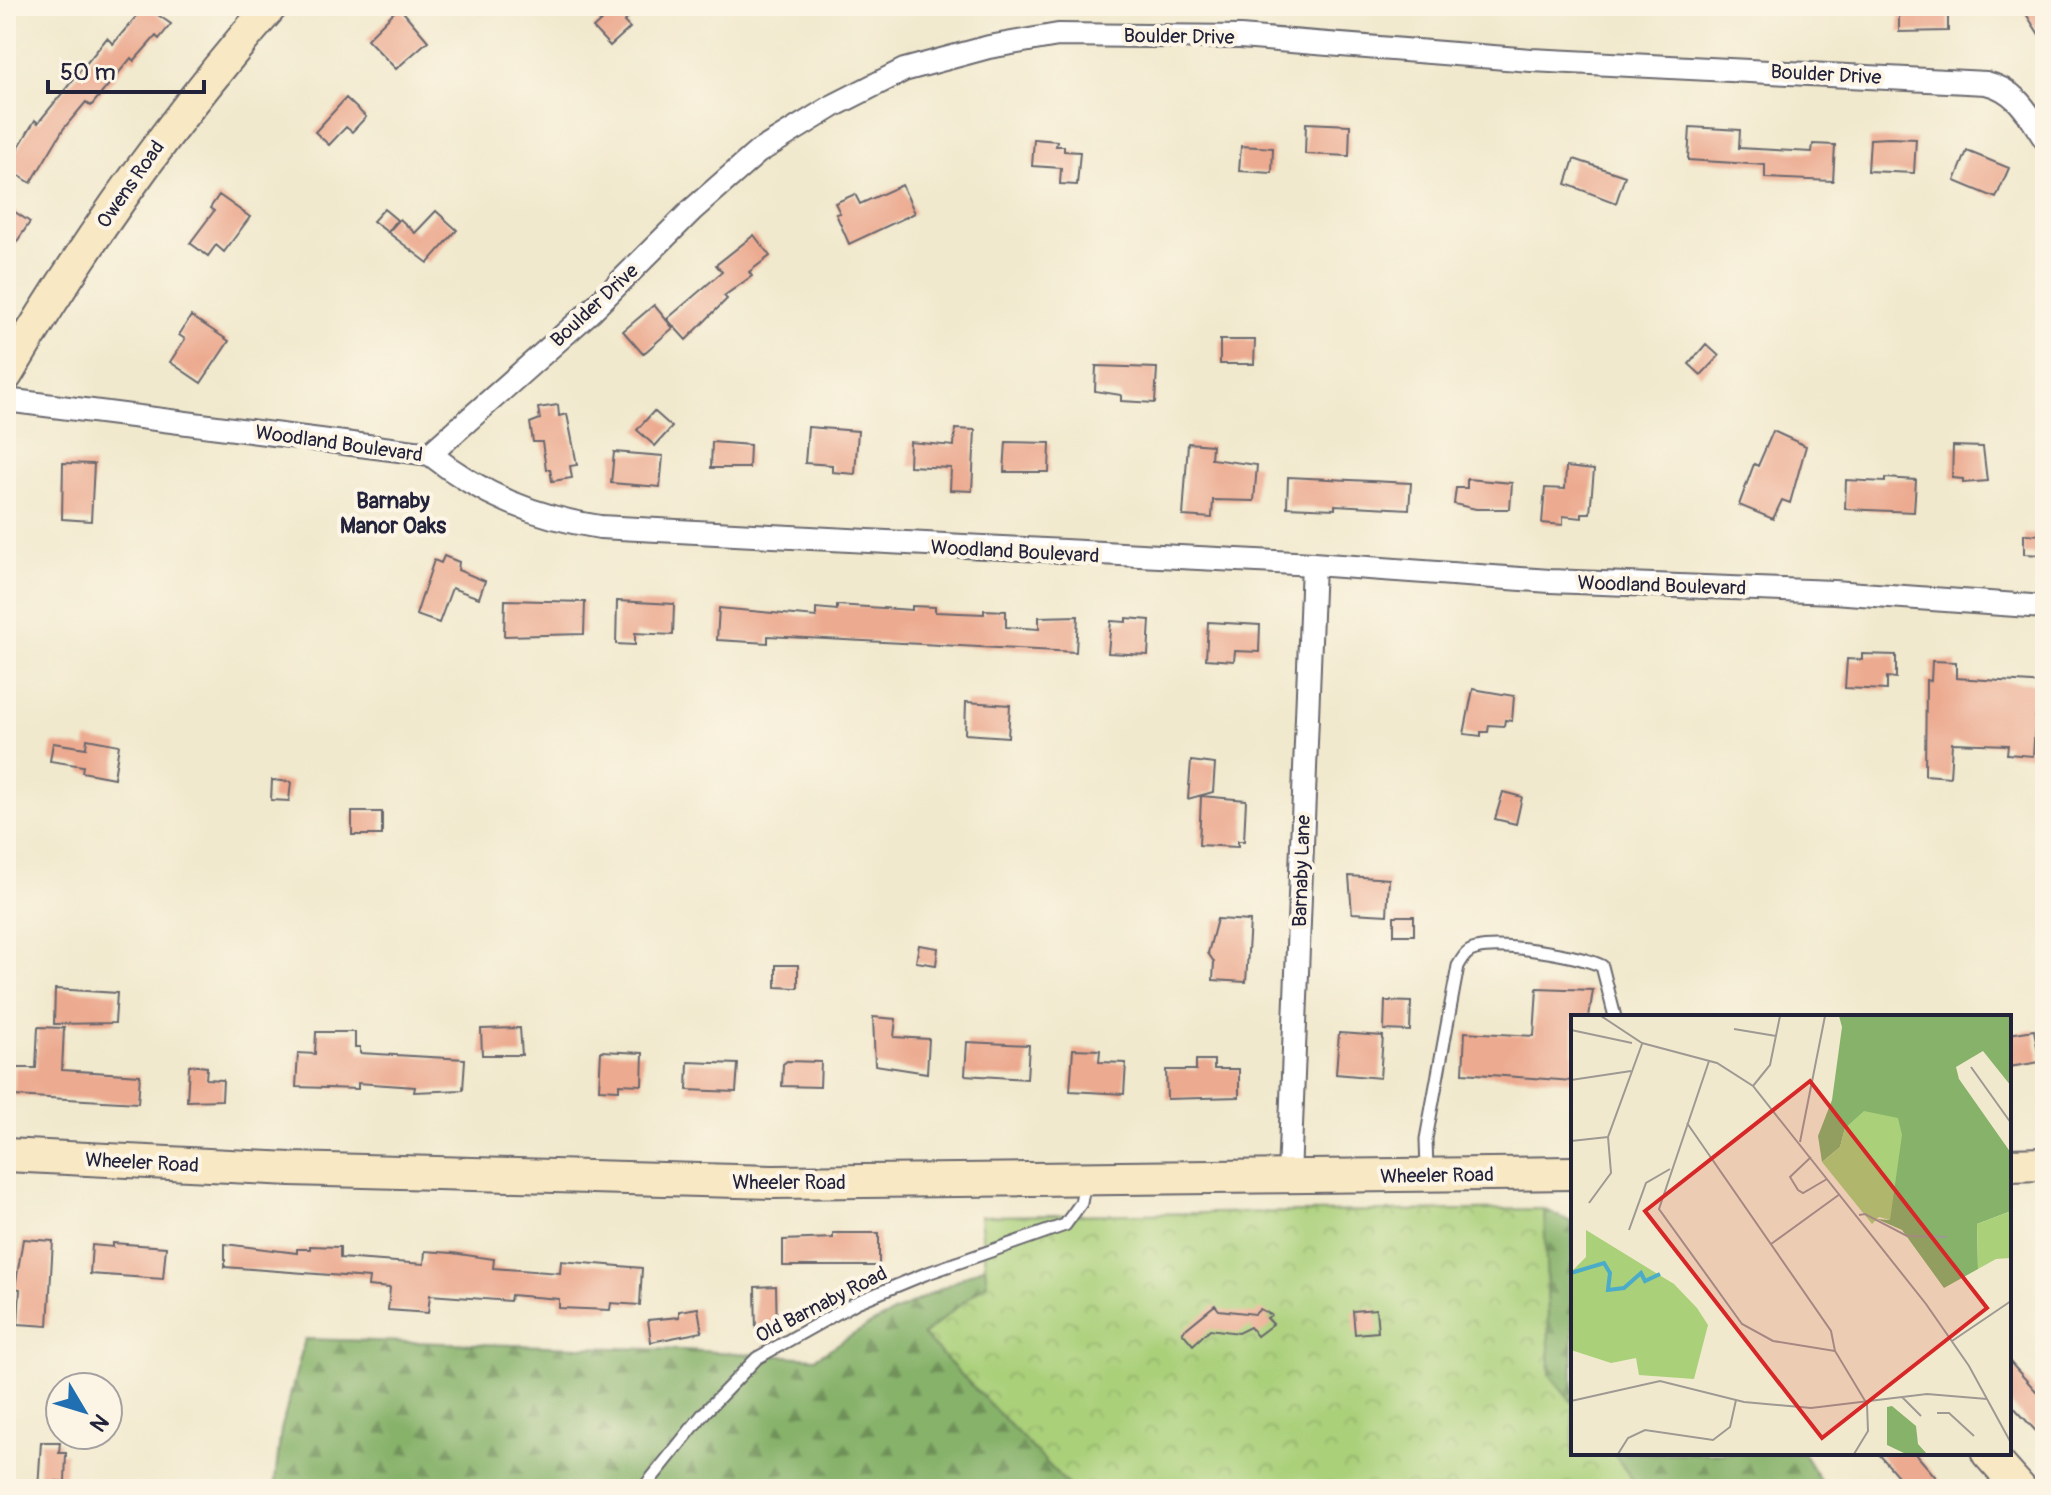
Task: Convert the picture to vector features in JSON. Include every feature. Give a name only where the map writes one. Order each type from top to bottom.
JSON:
[{"type":"main road","name":"Owens Road","points":[[6,375],[61,284],[155,147],[271,6]]},
{"type":"main road","name":"Wheeler Road","points":[[6,1155],[613,1179],[1085,1181],[1571,1173]]},
{"type":"main road","points":[[2011,1165],[2045,1164]]},
{"type":"main road","points":[[1990,1455],[2020,1489]]},
{"type":"street","name":"Boulder Drive","points":[[430,454],[591,311],[692,210],[758,152],[833,106],[904,70],[989,47],[1058,35],[1240,37],[1531,60],[1986,83],[1999,86],[2017,99],[2045,139]]},
{"type":"street","name":"Woodland Boulevard","points":[[6,400],[430,454],[465,482],[529,512],[600,527],[1069,555],[1313,564],[1550,581],[1833,592],[2045,607]]},
{"type":"street","name":"Barnaby Lane","points":[[1289,1177],[1313,564]]},
{"type":"lane","points":[[1427,1175],[1426,1139],[1458,966],[1466,953],[1477,948],[1496,948],[1581,957],[1602,966],[1614,1015]]},
{"type":"lane","name":"Old Barnaby Road","points":[[643,1489],[704,1413],[757,1358],[857,1302],[1065,1225],[1081,1203],[1085,1181]]},
{"type":"green space","points":[[1544,1209],[1571,1222],[1571,1401],[1550,1375]]},
{"type":"green space","points":[[1544,1209],[1550,1375],[1571,1401],[1571,1455],[1614,1455],[1639,1489],[1072,1489],[923,1335],[987,1283],[980,1216]]},
{"type":"green space","points":[[985,1266],[987,1283],[923,1335],[1072,1489],[274,1489],[281,1430],[305,1339],[684,1350],[815,1358],[867,1326]]},
{"type":"green space","points":[[1614,1455],[1804,1455],[1825,1489],[1639,1489]]},
{"type":"building","points":[[145,6],[171,24],[159,39],[156,36],[134,61],[131,58],[91,106],[86,102],[64,128],[31,183],[6,168],[35,120],[38,123],[107,38],[113,44]]},
{"type":"building","points":[[617,6],[640,6],[624,22],[630,28],[610,46],[593,28]]},
{"type":"building","points":[[1899,6],[1948,6],[1948,31],[1899,32]]},
{"type":"building","points":[[2021,6],[2045,6],[2045,44]]},
{"type":"building","points":[[399,7],[428,41],[396,69],[367,39]]},
{"type":"building","points":[[346,98],[366,117],[352,132],[346,127],[329,145],[315,132]]},
{"type":"building","points":[[1306,123],[1350,125],[1349,156],[1305,154]]},
{"type":"building","points":[[1690,127],[1740,130],[1739,148],[1812,152],[1813,144],[1835,145],[1833,181],[1765,178],[1765,165],[1688,160]]},
{"type":"building","points":[[1034,139],[1057,141],[1056,146],[1064,146],[1064,151],[1080,152],[1077,185],[1060,184],[1061,168],[1032,166]]},
{"type":"building","points":[[1870,139],[1916,139],[1914,173],[1868,171]]},
{"type":"building","points":[[1241,146],[1273,148],[1272,173],[1239,171]]},
{"type":"building","points":[[1967,151],[2009,168],[1996,198],[1955,181]]},
{"type":"building","points":[[1574,159],[1625,176],[1616,203],[1566,184]]},
{"type":"building","points":[[902,185],[915,213],[849,244],[836,214],[840,213],[835,203],[855,194],[860,204]]},
{"type":"building","points":[[219,195],[250,217],[224,252],[216,245],[208,256],[190,243],[214,211],[210,208]]},
{"type":"building","points":[[6,206],[30,222],[6,258]]},
{"type":"building","points":[[384,209],[397,220],[388,232],[400,219],[415,233],[436,211],[457,230],[428,263],[373,221]]},
{"type":"building","points":[[754,235],[770,256],[749,272],[752,276],[724,296],[727,299],[686,340],[667,319],[722,272],[716,265]]},
{"type":"building","points":[[654,305],[673,328],[643,354],[623,331]]},
{"type":"building","points":[[191,316],[229,341],[201,383],[170,362],[185,339],[179,335]]},
{"type":"building","points":[[1220,340],[1255,340],[1254,364],[1220,364]]},
{"type":"building","points":[[1706,344],[1719,356],[1701,375],[1689,364]]},
{"type":"building","points":[[1096,366],[1157,368],[1155,403],[1121,401],[1121,395],[1095,391]]},
{"type":"building","points":[[558,405],[559,416],[567,414],[577,465],[570,466],[572,478],[552,481],[550,469],[546,469],[542,442],[533,442],[530,423],[540,419],[538,408]]},
{"type":"building","points":[[654,411],[672,427],[655,446],[637,430]]},
{"type":"building","points":[[808,427],[858,431],[855,474],[832,472],[832,465],[805,463]]},
{"type":"building","points":[[955,429],[975,430],[972,491],[950,490],[951,468],[909,466],[910,442],[954,446]]},
{"type":"building","points":[[1773,431],[1806,446],[1790,503],[1782,500],[1773,519],[1739,505],[1754,464],[1758,466]]},
{"type":"building","points":[[712,442],[750,445],[749,468],[711,468]]},
{"type":"building","points":[[1006,442],[1050,443],[1049,472],[1004,472]]},
{"type":"building","points":[[1188,443],[1212,445],[1211,459],[1257,465],[1254,501],[1213,500],[1212,518],[1183,516]]},
{"type":"building","points":[[1953,446],[1983,447],[1987,481],[1963,483],[1963,479],[1952,478]]},
{"type":"building","points":[[614,452],[663,456],[660,487],[611,483]]},
{"type":"building","points":[[63,463],[94,464],[91,521],[62,519]]},
{"type":"building","points":[[1566,467],[1594,470],[1590,513],[1582,513],[1582,518],[1563,516],[1563,525],[1542,523],[1545,488],[1565,489]]},
{"type":"building","points":[[1288,477],[1411,483],[1409,509],[1335,505],[1335,509],[1287,507]]},
{"type":"building","points":[[1885,478],[1916,480],[1914,512],[1845,509],[1846,480],[1885,482]]},
{"type":"building","points":[[1467,479],[1512,483],[1510,509],[1476,509],[1454,504],[1456,488],[1467,488]]},
{"type":"building","points":[[2024,534],[2045,535],[2045,555],[2024,554]]},
{"type":"building","points":[[444,556],[459,562],[458,570],[485,581],[479,598],[452,588],[439,623],[416,615],[434,560],[441,563]]},
{"type":"building","points":[[505,600],[585,602],[584,634],[504,636]]},
{"type":"building","points":[[617,601],[674,604],[673,635],[635,633],[635,645],[616,644]]},
{"type":"building","points":[[837,605],[912,610],[912,606],[935,607],[935,612],[984,614],[984,610],[1006,611],[1006,627],[1039,629],[1039,617],[1078,616],[1076,652],[768,636],[768,643],[717,640],[719,608],[816,617],[816,608],[837,610]]},
{"type":"building","points":[[1126,618],[1150,620],[1148,655],[1108,653],[1111,621],[1126,622]]},
{"type":"building","points":[[1208,622],[1260,625],[1259,652],[1235,651],[1234,661],[1206,659]]},
{"type":"building","points":[[1862,654],[1896,655],[1896,678],[1887,677],[1887,690],[1845,688],[1847,659],[1862,660]]},
{"type":"building","points":[[1932,661],[1956,662],[1956,678],[2045,684],[2045,712],[2036,712],[2033,756],[2007,754],[2008,745],[1952,743],[1950,777],[1925,775],[1926,680],[1931,681]]},
{"type":"building","points":[[1473,689],[1514,696],[1512,721],[1505,720],[1504,726],[1489,725],[1488,732],[1481,732],[1481,736],[1464,734]]},
{"type":"building","points":[[966,702],[1010,705],[1008,737],[965,734]]},
{"type":"building","points":[[87,739],[119,745],[114,778],[82,772],[83,766],[50,761],[53,743],[86,748]]},
{"type":"building","points":[[1191,761],[1215,764],[1213,792],[1188,799]]},
{"type":"building","points":[[272,780],[291,782],[289,801],[271,800]]},
{"type":"building","points":[[1503,792],[1522,797],[1516,824],[1495,819]]},
{"type":"building","points":[[1201,796],[1246,800],[1244,841],[1238,841],[1238,847],[1199,845]]},
{"type":"building","points":[[352,812],[382,812],[382,835],[352,835]]},
{"type":"building","points":[[1349,876],[1389,879],[1387,915],[1352,913]]},
{"type":"building","points":[[1394,916],[1414,916],[1414,935],[1394,935]]},
{"type":"building","points":[[1217,919],[1250,921],[1246,982],[1213,980],[1214,962],[1208,953]]},
{"type":"building","points":[[919,945],[938,948],[936,965],[916,962]]},
{"type":"building","points":[[776,965],[798,965],[798,988],[776,987]]},
{"type":"building","points":[[1537,988],[1593,990],[1589,1015],[1571,1015],[1571,1081],[1463,1073],[1465,1032],[1534,1036]]},
{"type":"building","points":[[55,989],[117,993],[115,1023],[54,1024]]},
{"type":"building","points":[[1385,1001],[1411,1002],[1410,1031],[1384,1030]]},
{"type":"building","points":[[873,1017],[896,1019],[894,1037],[929,1039],[927,1073],[875,1065]]},
{"type":"building","points":[[38,1027],[64,1028],[62,1070],[140,1075],[138,1103],[14,1096],[15,1068],[36,1068]]},
{"type":"building","points":[[520,1028],[522,1055],[482,1055],[481,1029]]},
{"type":"building","points":[[2034,1030],[2040,1062],[2011,1067],[2011,1034]]},
{"type":"building","points":[[316,1032],[355,1032],[355,1047],[360,1047],[360,1053],[465,1059],[463,1090],[414,1092],[415,1087],[358,1083],[358,1089],[296,1087],[298,1053],[315,1054]]},
{"type":"building","points":[[1339,1033],[1383,1036],[1380,1078],[1336,1074]]},
{"type":"building","points":[[967,1042],[1029,1045],[1027,1079],[965,1075]]},
{"type":"building","points":[[1073,1049],[1100,1050],[1099,1062],[1126,1063],[1124,1094],[1070,1091]]},
{"type":"building","points":[[601,1051],[643,1053],[642,1085],[619,1084],[619,1090],[599,1089]]},
{"type":"building","points":[[1196,1060],[1214,1060],[1214,1069],[1239,1069],[1239,1097],[1167,1099],[1166,1070],[1196,1070]]},
{"type":"building","points":[[787,1061],[821,1062],[820,1087],[782,1086],[783,1064]]},
{"type":"building","points":[[688,1062],[738,1064],[736,1092],[687,1090]]},
{"type":"building","points":[[189,1065],[207,1067],[206,1079],[223,1080],[222,1100],[187,1101]]},
{"type":"building","points":[[833,1233],[879,1233],[879,1266],[783,1266],[783,1240],[833,1238]]},
{"type":"building","points":[[23,1239],[53,1241],[48,1326],[18,1324],[20,1289],[15,1288]]},
{"type":"building","points":[[113,1243],[166,1247],[163,1279],[90,1274],[92,1245],[113,1247]]},
{"type":"building","points":[[225,1244],[297,1253],[297,1249],[310,1249],[310,1246],[340,1247],[340,1258],[424,1264],[425,1251],[452,1253],[494,1259],[493,1268],[560,1273],[561,1261],[642,1268],[640,1305],[611,1303],[610,1310],[559,1308],[559,1299],[511,1295],[510,1301],[430,1295],[428,1313],[388,1310],[390,1288],[368,1286],[369,1278],[225,1267]]},
{"type":"building","points":[[776,1286],[777,1332],[756,1331],[755,1287]]},
{"type":"building","points":[[1215,1305],[1219,1310],[1255,1314],[1260,1309],[1271,1315],[1267,1318],[1273,1324],[1257,1336],[1250,1327],[1238,1333],[1210,1329],[1193,1345],[1182,1332]]},
{"type":"building","points":[[698,1308],[702,1332],[651,1342],[648,1320],[679,1317],[679,1311]]},
{"type":"building","points":[[1376,1309],[1378,1332],[1355,1334],[1353,1311]]},
{"type":"building","points":[[2011,1363],[2045,1401],[2045,1441],[2011,1404]]},
{"type":"building","points":[[41,1442],[44,1442],[44,1451],[66,1453],[65,1482],[56,1481],[56,1489],[38,1489]]},
{"type":"building","points":[[1880,1455],[1917,1455],[1946,1489],[1909,1489]]},
{"type":"district","name":"Barnaby Manor Oaks","points":[[393,512]]}]
